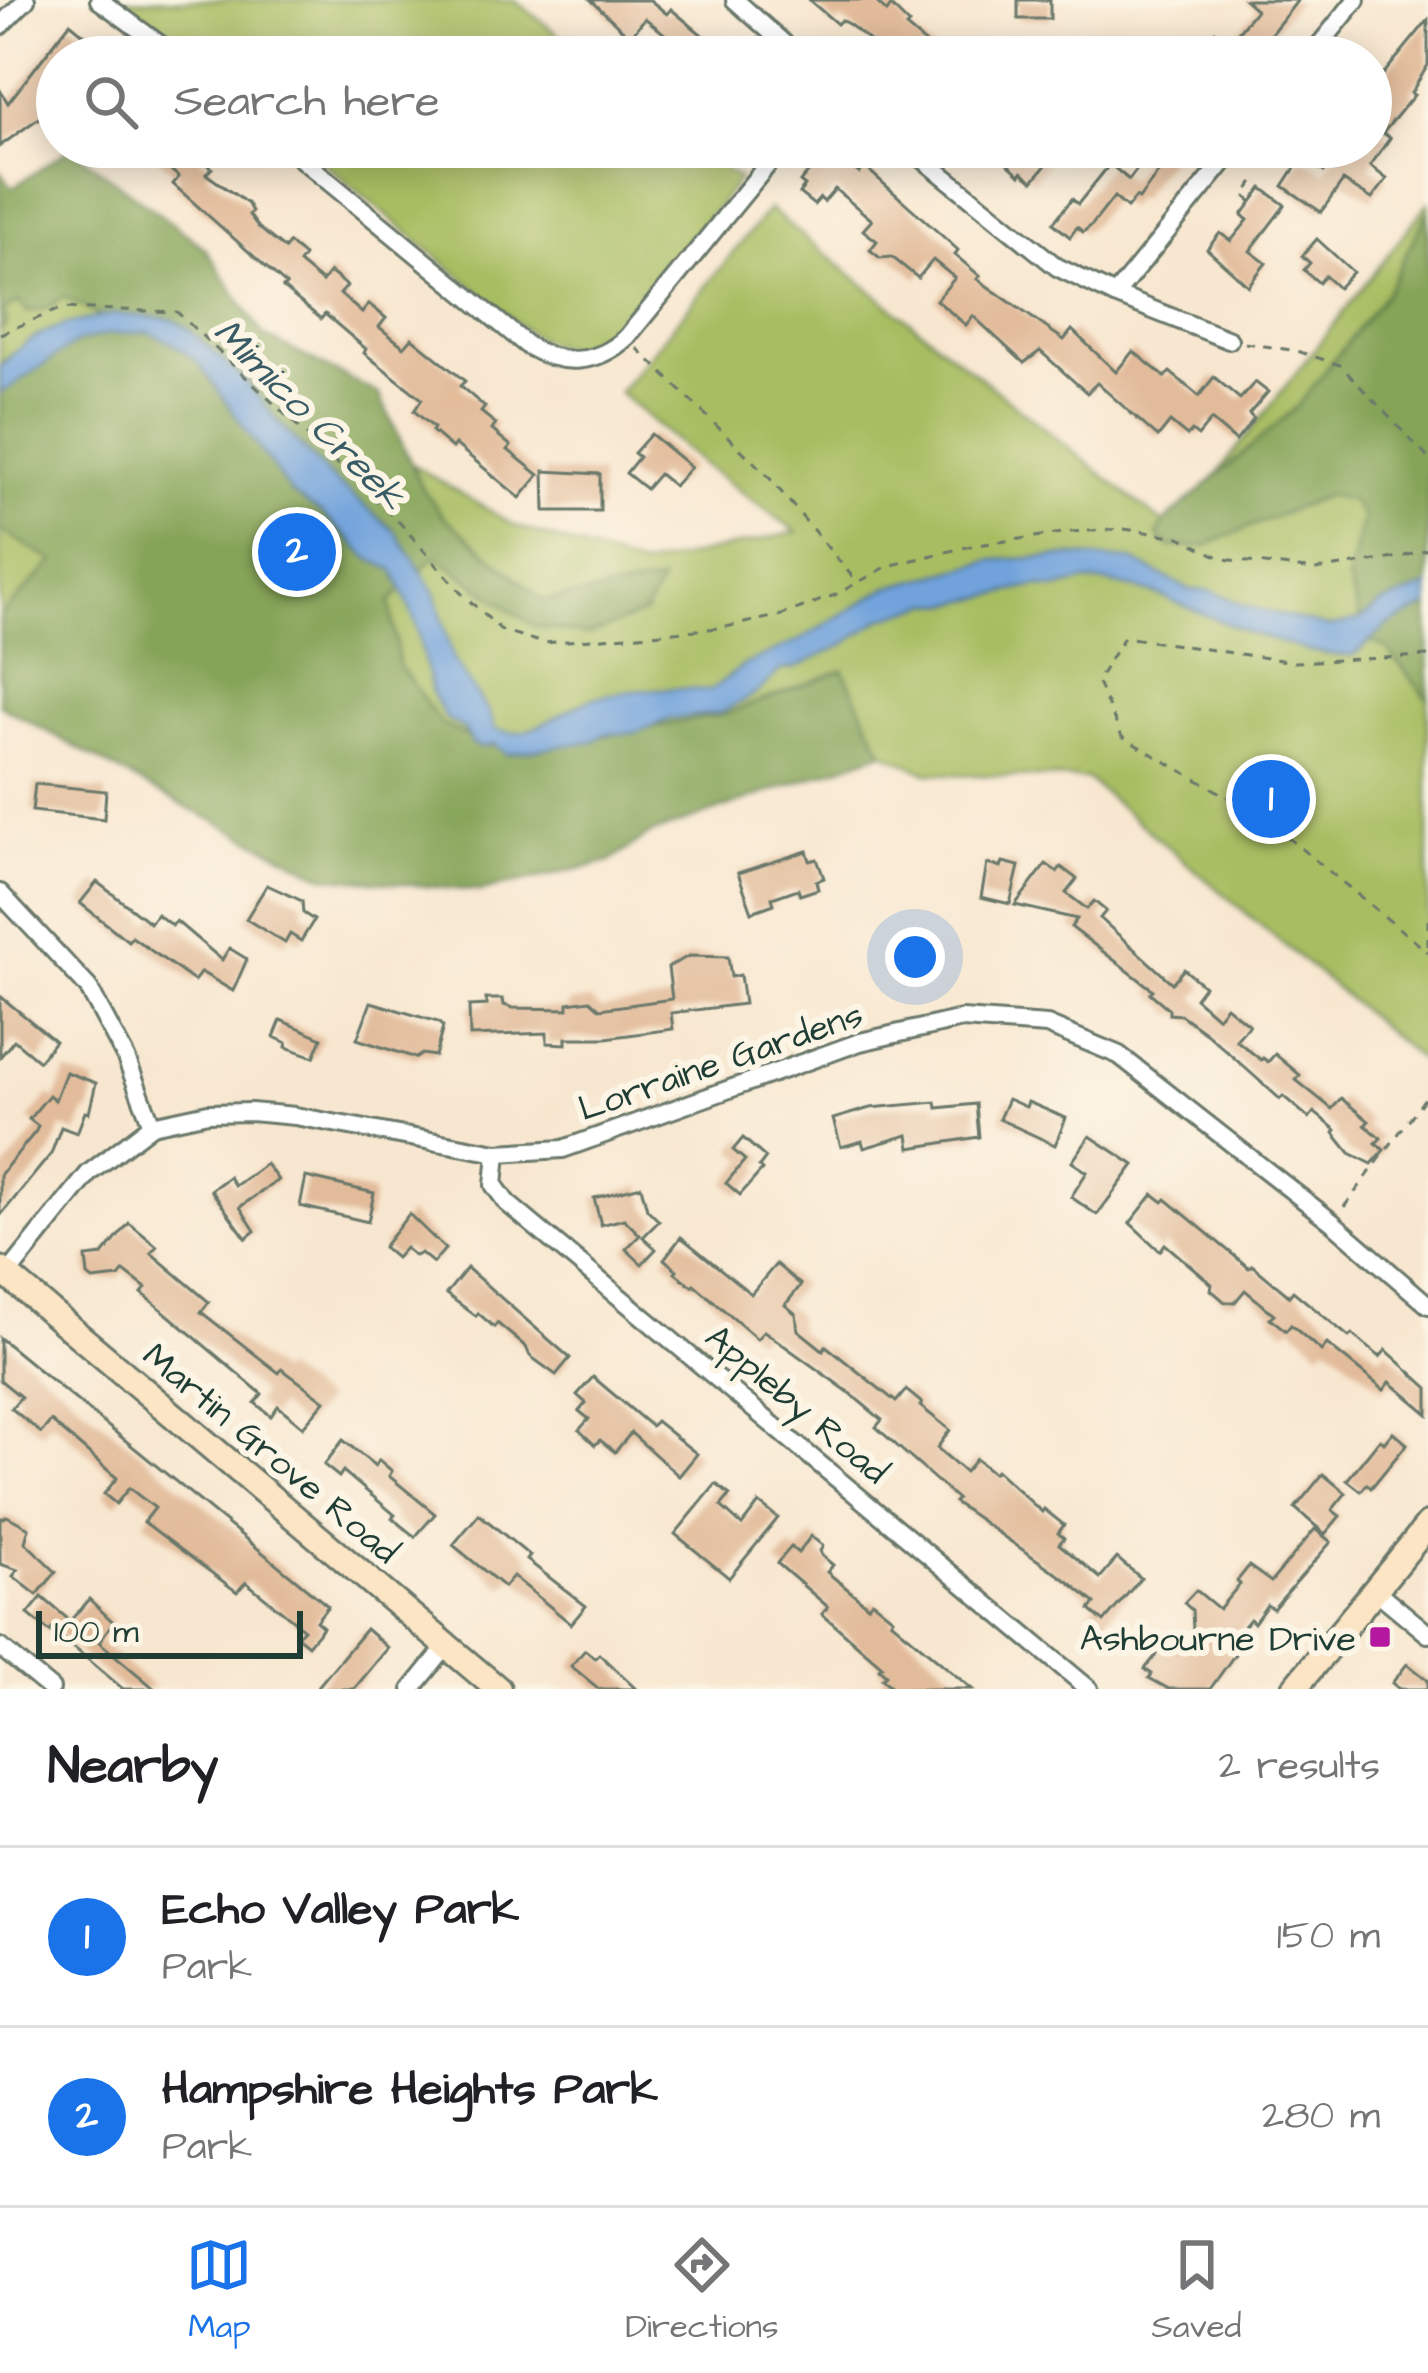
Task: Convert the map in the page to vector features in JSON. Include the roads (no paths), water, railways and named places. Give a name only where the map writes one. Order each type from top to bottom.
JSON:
[{"type":"main road","name":"Martin Grove Road","points":[[4,1272],[499,1689]]},
{"type":"main road","points":[[1294,1689],[1428,1525]]},
{"type":"street","points":[[0,26],[26,0]]},
{"type":"street","points":[[99,0],[148,36]]},
{"type":"street","points":[[735,0],[775,36]]},
{"type":"street","points":[[1327,36],[1356,0]]},
{"type":"street","points":[[312,168],[537,351],[560,359],[589,359],[627,337],[765,168]]},
{"type":"street","points":[[934,168],[1057,267],[1229,340]]},
{"type":"street","points":[[1114,295],[1219,168]]},
{"type":"street","points":[[0,893],[88,987],[126,1058],[152,1125]]},
{"type":"street","name":"Lorraine Gardens","points":[[4,1272],[89,1173],[152,1125],[208,1113],[251,1112],[497,1153],[563,1149],[860,1042],[962,1019],[1047,1025],[1119,1055],[1332,1222],[1428,1305]]},
{"type":"street","name":"Appleby Road","points":[[497,1153],[494,1185],[507,1203],[1089,1689]]},
{"type":"street","points":[[1375,1590],[1428,1634]]},
{"type":"street","points":[[0,1647],[51,1689]]},
{"type":"street","points":[[412,1689],[446,1647]]},
{"type":"water","points":[[115,314],[172,319],[191,331],[246,382],[333,480],[396,532],[435,593],[453,659],[494,728],[507,732],[534,728],[585,701],[611,694],[710,691],[744,665],[800,640],[886,588],[993,560],[1075,556],[1132,560],[1190,590],[1212,591],[1248,607],[1328,627],[1360,620],[1381,604],[1428,586],[1428,606],[1388,625],[1355,654],[1343,656],[1250,633],[1153,593],[1086,581],[1055,589],[1037,586],[950,604],[933,603],[881,619],[845,644],[795,668],[780,670],[757,693],[720,713],[670,719],[634,733],[605,734],[593,741],[508,754],[494,744],[480,747],[472,743],[465,730],[445,718],[432,693],[416,624],[394,570],[370,559],[322,514],[291,493],[197,361],[171,342],[148,332],[77,342],[0,394],[0,367],[26,343],[66,325]]},
{"type":"place","name":"Hampshire Heights Park","points":[[297,552]]},
{"type":"place","name":"Echo Valley Park","points":[[1271,799]]},
{"type":"place","name":"Ashbourne Drive","points":[[1380,1637]]},
{"type":"water label","name":"Mimico Creek","points":[[311,413]]}]
